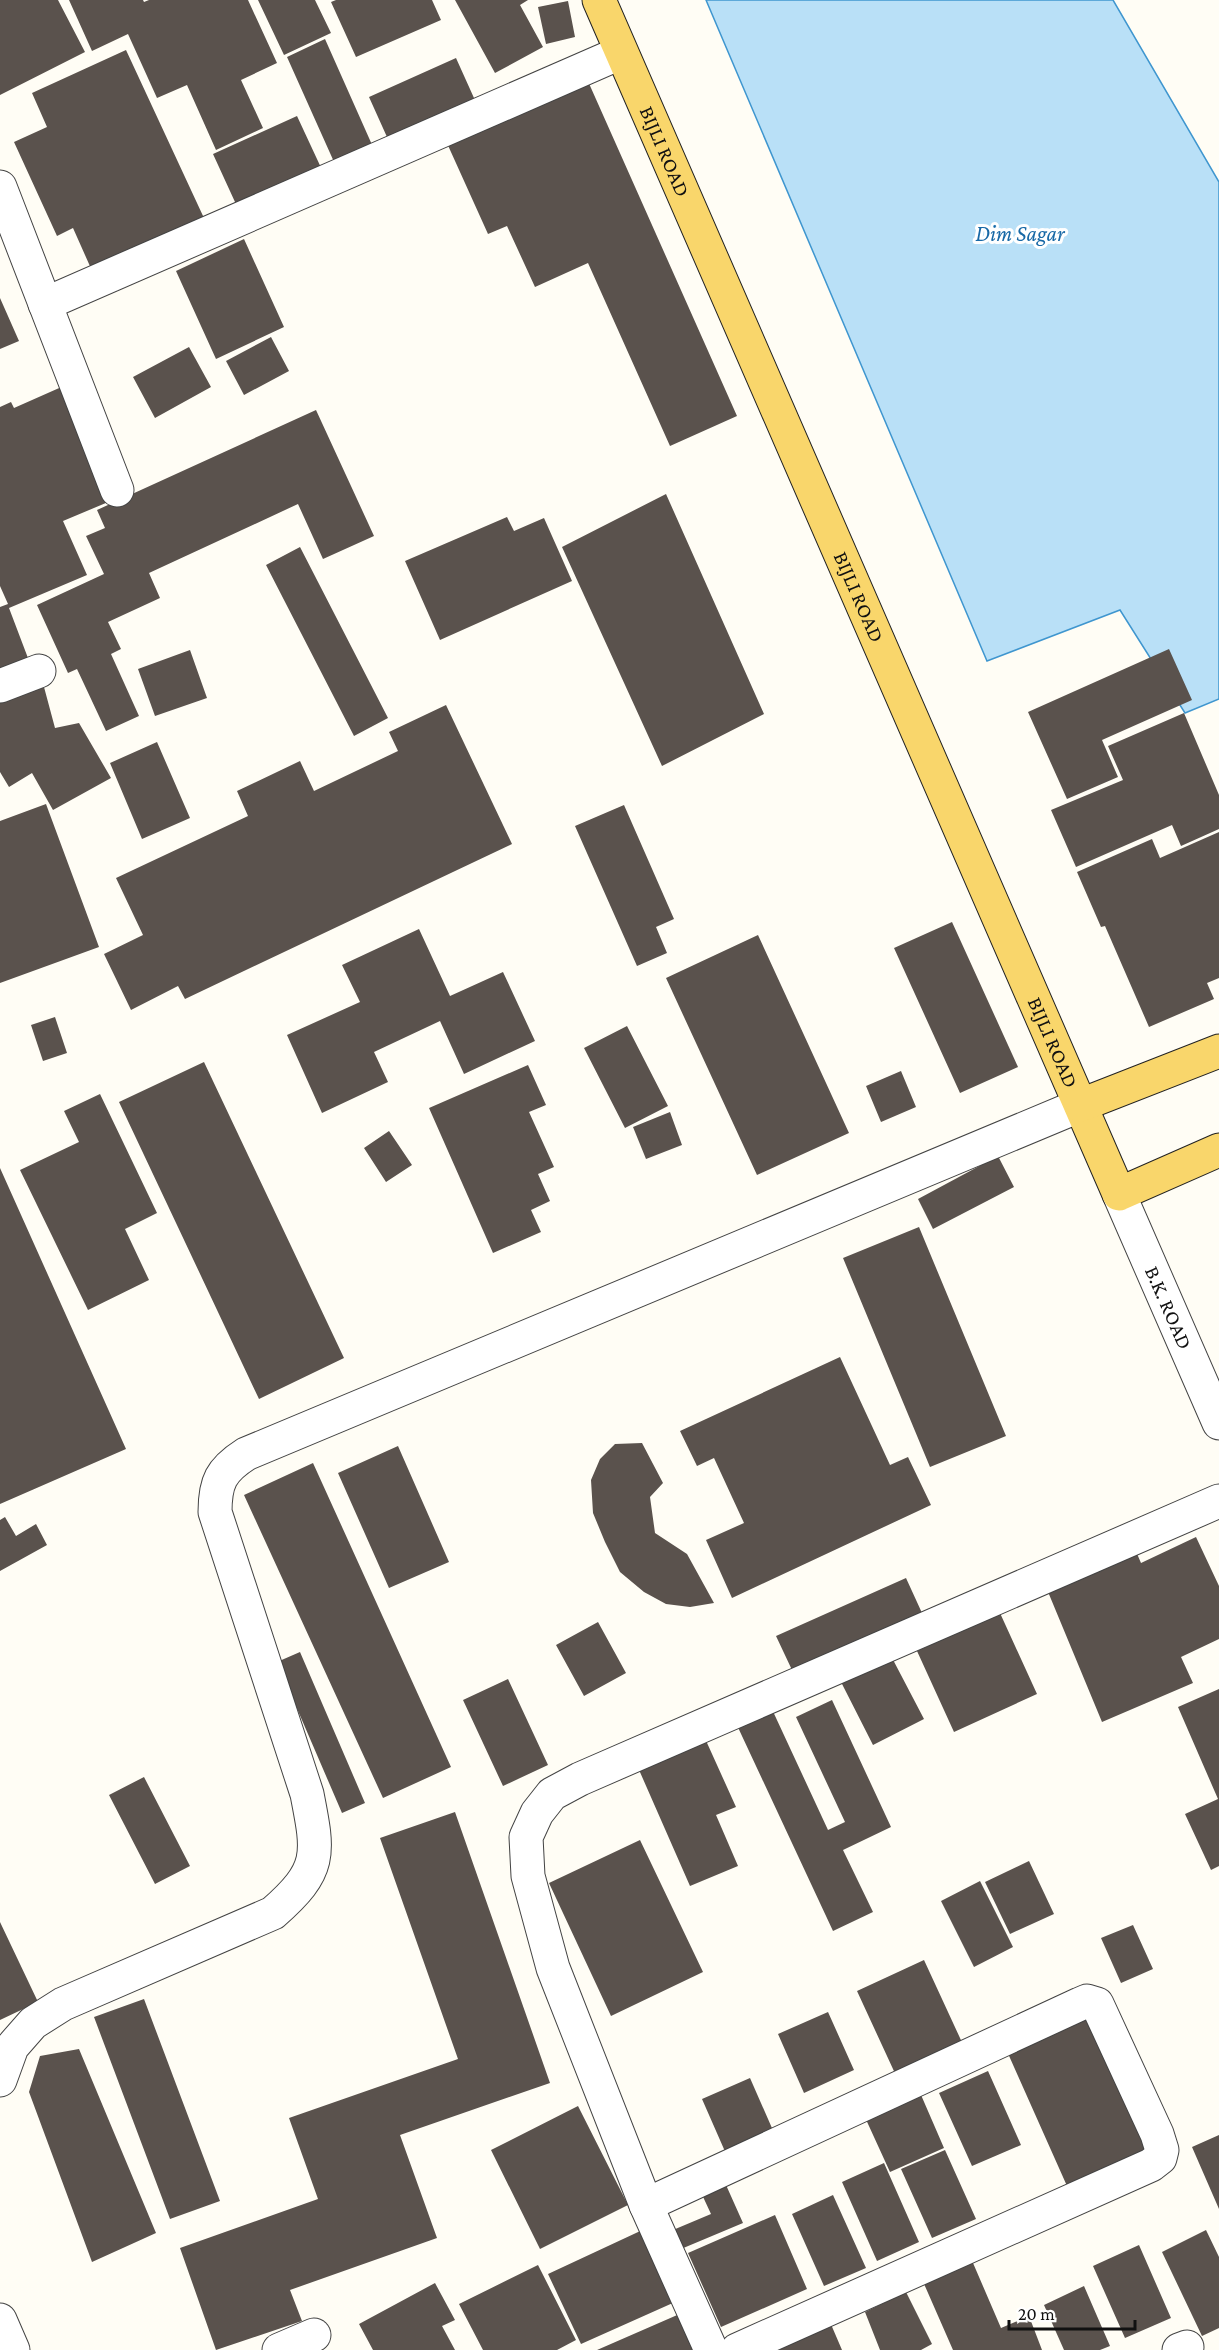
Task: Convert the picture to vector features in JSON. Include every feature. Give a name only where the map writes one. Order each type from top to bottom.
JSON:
[{"type":"main road","name":"BIJLI ROAD","points":[[599,0],[620,53],[1119,1194]]},
{"type":"main road","points":[[1081,1105],[1219,1051]]},
{"type":"main road","points":[[1119,1194],[1219,1150]]},
{"type":"street","points":[[45,304],[620,53]]},
{"type":"street","points":[[0,187],[117,490]]},
{"type":"street","points":[[0,686],[39,671]]},
{"type":"street","points":[[0,2080],[12,2047],[33,2023],[63,2004],[273,1913],[296,1893],[314,1863],[315,1835],[307,1794],[215,1512],[215,1492],[222,1475],[231,1464],[246,1454],[1081,1105]]},
{"type":"street","name":"B.K. ROAD","points":[[1119,1194],[1219,1423]]},
{"type":"street","points":[[711,2350],[646,2205],[553,1968],[528,1876],[526,1837],[537,1814],[552,1794],[580,1779],[1219,1501]]},
{"type":"street","points":[[646,2205],[1080,2004],[1087,2001],[1097,2004],[1157,2134],[1162,2150],[1160,2158],[1140,2170],[737,2350]]},
{"type":"street","points":[[0,2320],[13,2350]]},
{"type":"street","points":[[279,2350],[314,2335]]},
{"type":"water","name":"Dim Sagar","points":[[706,0],[1113,0],[1219,182],[1219,699],[1185,713],[1120,610],[987,661]]},
{"type":"building","points":[[0,0],[58,0],[85,52],[0,95]]},
{"type":"building","points":[[69,0],[143,0],[144,2],[149,0],[248,0],[277,63],[241,80],[263,128],[216,150],[187,85],[157,98],[128,34],[92,51]]},
{"type":"building","points":[[258,0],[315,0],[331,33],[284,55]]},
{"type":"building","points":[[336,0],[432,0],[441,20],[356,57],[331,2]]},
{"type":"building","points":[[455,0],[528,0],[520,5],[543,47],[495,73]]},
{"type":"building","points":[[568,1],[575,37],[546,44],[538,7]]},
{"type":"building","points":[[325,39],[381,165],[343,182],[287,57]]},
{"type":"building","points":[[126,50],[210,231],[97,282],[73,228],[57,236],[14,142],[47,127],[32,93]]},
{"type":"building","points":[[456,58],[483,118],[396,157],[369,97]]},
{"type":"building","points":[[587,79],[737,416],[670,446],[588,263],[535,287],[507,226],[488,234],[446,141]]},
{"type":"building","points":[[297,116],[330,187],[246,226],[213,154]]},
{"type":"building","points":[[244,239],[284,327],[216,359],[176,271]]},
{"type":"building","points":[[0,298],[19,341],[0,349]]},
{"type":"building","points":[[271,337],[289,371],[244,395],[226,361]]},
{"type":"building","points":[[189,347],[211,387],[155,418],[133,377]]},
{"type":"building","points":[[84,377],[132,492],[63,521],[87,575],[9,608],[31,666],[0,678],[0,607],[8,604],[0,586],[0,407],[11,402],[14,408]]},
{"type":"building","points":[[316,410],[374,536],[323,559],[298,504],[149,573],[160,598],[108,622],[121,649],[111,654],[139,716],[106,731],[77,669],[68,673],[37,605],[104,574],[86,536],[105,528],[97,510]]},
{"type":"building","points":[[666,494],[764,714],[662,766],[562,547]]},
{"type":"building","points":[[507,517],[514,531],[544,518],[572,581],[440,640],[405,561]]},
{"type":"building","points":[[300,547],[388,718],[354,736],[266,565]]},
{"type":"building","points":[[1169,649],[1192,700],[1102,740],[1118,777],[1067,799],[1028,712]]},
{"type":"building","points":[[190,650],[207,698],[155,716],[138,669]]},
{"type":"building","points":[[44,687],[55,728],[79,723],[111,778],[53,810],[32,773],[9,787],[0,772],[0,701]]},
{"type":"building","points":[[446,705],[512,844],[185,999],[178,986],[131,1010],[104,954],[143,935],[116,878],[248,816],[237,791],[300,761],[314,791],[398,751],[389,732]]},
{"type":"building","points":[[1184,713],[1219,795],[1219,829],[1181,846],[1172,825],[1076,867],[1051,810],[1123,780],[1108,746]]},
{"type":"building","points":[[157,742],[190,818],[142,839],[110,763]]},
{"type":"building","points":[[46,804],[99,947],[0,983],[0,821]]},
{"type":"building","points":[[624,805],[674,919],[656,927],[667,953],[637,966],[575,826]]},
{"type":"building","points":[[1219,832],[1219,978],[1207,983],[1214,999],[1149,1027],[1105,926],[1101,927],[1077,872],[1152,839],[1160,858]]},
{"type":"building","points":[[952,922],[1018,1067],[960,1093],[894,948]]},
{"type":"building","points":[[419,929],[450,996],[503,972],[535,1041],[464,1074],[440,1021],[374,1052],[388,1082],[322,1113],[287,1035],[360,1002],[342,965]]},
{"type":"building","points":[[758,935],[849,1133],[757,1175],[666,978]]},
{"type":"building","points":[[55,1017],[67,1053],[43,1061],[31,1025]]},
{"type":"building","points":[[627,1026],[668,1106],[625,1128],[584,1048]]},
{"type":"building","points":[[204,1062],[344,1358],[259,1399],[119,1102]]},
{"type":"building","points":[[528,1065],[546,1105],[529,1112],[554,1167],[538,1174],[550,1201],[531,1210],[541,1232],[493,1253],[429,1108]]},
{"type":"building","points":[[901,1071],[916,1107],[881,1122],[866,1086]]},
{"type":"building","points":[[100,1094],[157,1213],[125,1229],[149,1280],[88,1310],[20,1170],[79,1142],[64,1111]]},
{"type":"building","points":[[670,1112],[682,1145],[646,1159],[633,1127]]},
{"type":"building","points":[[389,1131],[412,1165],[386,1182],[364,1148]]},
{"type":"building","points":[[998,1156],[1014,1187],[933,1229],[918,1199]]},
{"type":"building","points":[[0,1168],[126,1449],[0,1504]]},
{"type":"building","points":[[919,1227],[1006,1436],[930,1467],[843,1258]]},
{"type":"building","points":[[840,1357],[890,1465],[908,1457],[931,1505],[732,1598],[706,1540],[744,1523],[714,1458],[697,1466],[680,1431]]},
{"type":"building","points":[[642,1443],[663,1483],[650,1497],[655,1533],[687,1554],[714,1603],[690,1607],[666,1604],[644,1592],[620,1572],[605,1542],[593,1513],[591,1480],[600,1459],[615,1444]]},
{"type":"building","points":[[398,1446],[449,1562],[389,1588],[338,1473]]},
{"type":"building","points":[[313,1463],[451,1767],[383,1798],[244,1495]]},
{"type":"building","points":[[5,1517],[16,1536],[36,1524],[47,1545],[0,1571],[0,1520]]},
{"type":"building","points":[[1196,1537],[1219,1586],[1219,1639],[1181,1657],[1193,1683],[1102,1722],[1046,1587],[1135,1549],[1141,1563]]},
{"type":"building","points":[[906,1578],[922,1613],[792,1670],[776,1636]]},
{"type":"building","points":[[1000,1613],[1037,1694],[954,1732],[917,1651]]},
{"type":"building","points":[[598,1622],[626,1673],[584,1696],[556,1645]]},
{"type":"building","points":[[300,1652],[365,1803],[342,1813],[277,1662]]},
{"type":"building","points":[[890,1654],[924,1719],[873,1745],[840,1680]]},
{"type":"building","points":[[508,1679],[548,1765],[503,1786],[463,1700]]},
{"type":"building","points":[[1219,1689],[1219,1866],[1211,1870],[1185,1814],[1218,1799],[1178,1707]]},
{"type":"building","points":[[832,1700],[891,1827],[843,1850],[873,1912],[833,1931],[735,1721],[770,1705],[828,1830],[845,1822],[796,1717]]},
{"type":"building","points":[[703,1734],[736,1807],[716,1815],[738,1866],[690,1886],[636,1763]]},
{"type":"building","points":[[144,1777],[190,1866],[155,1884],[109,1795]]},
{"type":"building","points":[[455,1812],[550,2083],[400,2135],[437,2238],[290,2290],[302,2321],[216,2350],[180,2248],[318,2199],[289,2118],[458,2059],[380,1838]]},
{"type":"building","points":[[640,1840],[703,1972],[611,2016],[549,1883]]},
{"type":"building","points":[[1029,1861],[1054,1914],[1010,1934],[985,1882]]},
{"type":"building","points":[[980,1881],[1013,1947],[974,1967],[941,1901]]},
{"type":"building","points":[[0,1922],[38,2002],[0,2020]]},
{"type":"building","points":[[1133,1925],[1153,1969],[1121,1983],[1101,1938]]},
{"type":"building","points":[[924,1960],[966,2051],[899,2082],[857,1991]]},
{"type":"building","points":[[144,1999],[220,2201],[170,2219],[94,2017]]},
{"type":"building","points":[[828,2012],[854,2070],[804,2093],[778,2034]]},
{"type":"building","points":[[1089,2012],[1150,2150],[1067,2186],[1006,2049]]},
{"type":"building","points":[[79,2049],[156,2233],[92,2262],[29,2092],[40,2056]]},
{"type":"building","points":[[988,2071],[1021,2145],[972,2166],[939,2093]]},
{"type":"building","points":[[750,2078],[775,2135],[727,2156],[702,2099]]},
{"type":"building","points":[[918,2088],[944,2148],[890,2172],[863,2113]]},
{"type":"building","points":[[578,2106],[628,2205],[540,2249],[491,2150]]},
{"type":"building","points":[[1219,2135],[1219,2209],[1192,2147]]},
{"type":"building","points":[[945,2150],[976,2219],[932,2238],[901,2169]]},
{"type":"building","points":[[884,2163],[919,2242],[877,2261],[842,2182]]},
{"type":"building","points":[[722,2176],[743,2223],[681,2249],[673,2230],[711,2214],[698,2186]]},
{"type":"building","points":[[833,2195],[866,2268],[824,2286],[792,2214]]},
{"type":"building","points":[[775,2215],[807,2289],[721,2327],[688,2253]]},
{"type":"building","points":[[651,2226],[684,2298],[581,2344],[548,2274]]},
{"type":"building","points":[[1206,2230],[1219,2257],[1219,2328],[1202,2336],[1162,2252]]},
{"type":"building","points":[[1139,2245],[1171,2318],[1125,2338],[1093,2266]]},
{"type":"building","points":[[970,2256],[1001,2328],[1029,2316],[1042,2350],[953,2350],[921,2277]]},
{"type":"building","points":[[538,2265],[576,2340],[557,2350],[483,2350],[459,2304]]},
{"type":"building","points":[[435,2283],[455,2320],[442,2326],[455,2350],[373,2350],[359,2324]]},
{"type":"building","points":[[1084,2286],[1110,2346],[1100,2350],[1064,2350],[1044,2305]]},
{"type":"building","points":[[906,2292],[932,2344],[921,2350],[880,2350],[865,2312]]},
{"type":"building","points":[[691,2309],[709,2350],[597,2350]]},
{"type":"building","points":[[830,2322],[842,2350],[780,2350],[778,2345]]}]
